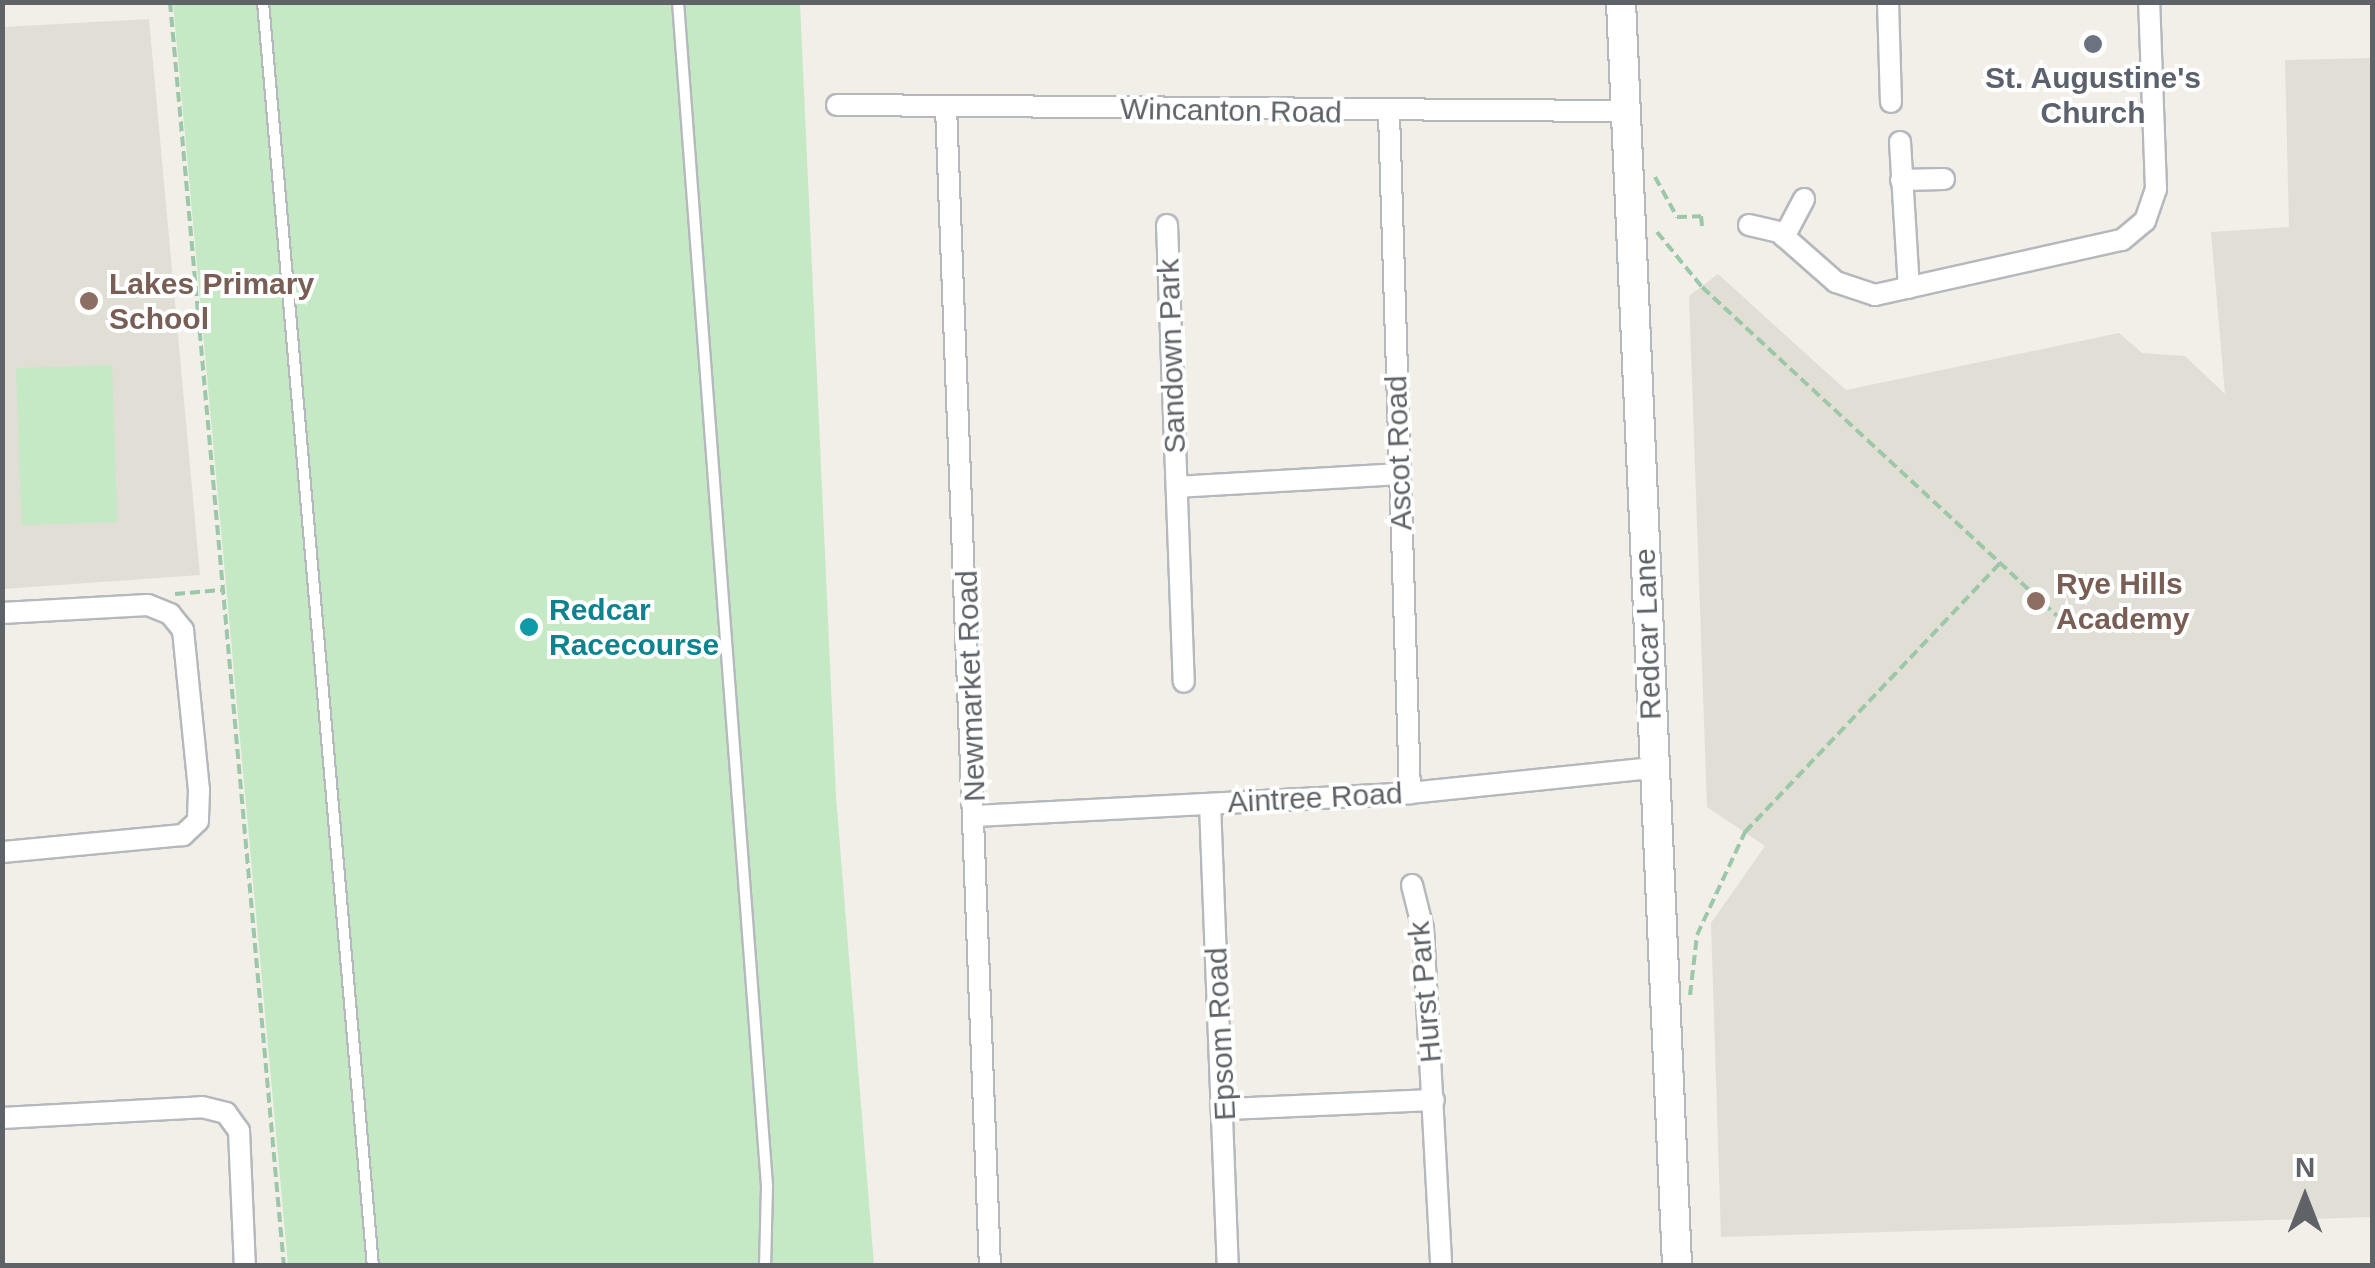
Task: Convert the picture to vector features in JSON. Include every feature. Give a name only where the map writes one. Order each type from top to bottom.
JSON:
[{"type":"main road","name":"Redcar Lane","points":[[1621,2],[1677,1266]]},
{"type":"street","points":[[1888,2],[1891,102]]},
{"type":"street","points":[[1749,225],[1784,236],[1849,289],[1909,288],[2109,246],[2135,232],[2156,190],[2150,2]]},
{"type":"street","name":"Wincanton Road","points":[[837,106],[1389,113],[1626,111]]},
{"type":"street","name":"Newmarket Road","points":[[946,107],[976,816],[990,1266]]},
{"type":"street","name":"Ascot Road","points":[[1389,113],[1410,793]]},
{"type":"street","points":[[1900,142],[1909,288]]},
{"type":"street","points":[[1900,180],[1944,180]]},
{"type":"street","points":[[1784,236],[1804,198]]},
{"type":"street","name":"Sandown Park","points":[[1167,225],[1184,682]]},
{"type":"street","name":"Sandown Park","points":[[1177,487],[1400,474]]},
{"type":"street","points":[[2,613],[148,605],[183,630],[198,820],[183,834],[2,852]]},
{"type":"street","name":"Aintree Road","points":[[976,816],[1410,793],[1654,768]]},
{"type":"street","name":"Epsom Road","points":[[1210,804],[1226,1109],[1228,1266]]},
{"type":"street","name":"Hurst Park","points":[[1412,886],[1434,1100],[1441,1266]]},
{"type":"street","name":"Hurst Park","points":[[1226,1109],[1434,1100]]},
{"type":"street","points":[[2,1118],[202,1107],[226,1114],[239,1130],[244,1266]]},
{"type":"lane","points":[[263,2],[373,1266]]},
{"type":"lane","points":[[678,2],[766,1186],[764,1266]]},
{"type":"path","points":[[170,2],[284,1266]]},
{"type":"path","points":[[1702,226],[1700,216],[1677,217],[1655,169],[1628,180],[1702,288],[2057,616]]},
{"type":"path","points":[[1664,1019],[1682,1015],[1697,934],[1745,832],[2000,563]]},
{"type":"path","points":[[148,605],[222,590]]},
{"type":"shaded area","name":"Lakes Primary School","points":[[149,19],[200,575],[3,589],[3,27]]},
{"type":"shaded area","name":"Rye Hills Academy","points":[[2372,58],[2372,1217],[1721,1237],[1711,923],[1765,846],[1707,807],[1689,296],[1718,274],[1846,390],[2119,333],[2142,353],[2185,356],[2225,394],[2211,232],[2289,227],[2285,60]]},
{"type":"green space","name":"Redcar Racecourse","points":[[173,3],[810,3],[800,4],[836,797],[874,1265],[288,1265]]},
{"type":"green space","points":[[112,365],[117,522],[22,525],[16,368]]},
{"type":"place","name":"St. Augustine's Church","points":[[2093,44]]},
{"type":"place","name":"Lakes Primary School","points":[[89,301]]},
{"type":"place","name":"Rye Hills Academy","points":[[2036,601]]},
{"type":"place","name":"Redcar Racecourse","points":[[529,627]]}]
